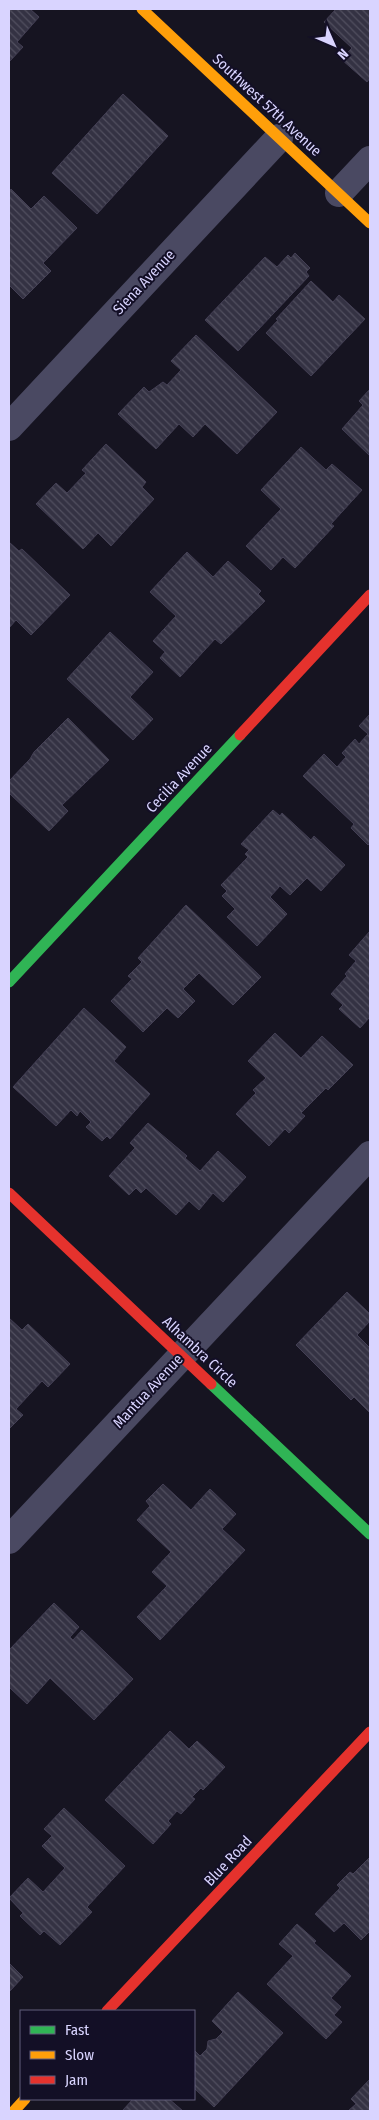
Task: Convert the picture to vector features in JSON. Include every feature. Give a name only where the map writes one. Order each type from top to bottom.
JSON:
[{"type":"street","name":"Southwest 57th Avenue","points":[[142,9],[370,223]]},
{"type":"street","name":"Siena Avenue","points":[[9,427],[279,138]]},
{"type":"street","points":[[339,193],[370,160]]},
{"type":"street","name":"Cecilia Avenue","points":[[9,982],[370,595]]},
{"type":"street","name":"Mantua Avenue","points":[[9,1540],[370,1155]]},
{"type":"street","name":"Alhambra Circle","points":[[9,1193],[370,1534]]},
{"type":"street","name":"Blue Road","points":[[109,2010],[370,1732]]},
{"type":"street","points":[[14,2111],[24,2100]]},
{"type":"building","points":[[9,9],[30,9],[39,17],[17,42],[23,47],[9,62]]},
{"type":"building","points":[[336,9],[370,9],[370,78],[367,82],[341,59],[352,48],[324,22]]},
{"type":"building","points":[[123,94],[168,136],[97,214],[52,173]]},
{"type":"building","points":[[11,189],[31,209],[44,196],[77,228],[43,263],[51,271],[23,299],[9,285],[9,192]]},
{"type":"building","points":[[295,253],[310,268],[306,272],[309,276],[238,351],[205,320],[265,257],[277,267],[288,255],[291,258]]},
{"type":"building","points":[[311,281],[333,302],[339,295],[365,319],[311,376],[266,333],[278,320],[276,319]]},
{"type":"building","points":[[196,335],[277,412],[237,454],[205,424],[193,437],[179,424],[156,449],[118,414],[144,387],[149,392],[163,382],[167,385],[181,370],[171,361]]},
{"type":"building","points":[[370,389],[370,456],[342,429],[363,405],[359,401]]},
{"type":"building","points":[[106,444],[146,482],[142,487],[154,499],[111,546],[98,533],[83,549],[36,504],[56,483],[67,493],[86,473],[82,470]]},
{"type":"building","points":[[301,447],[326,470],[332,464],[362,490],[331,524],[334,526],[295,568],[283,557],[271,570],[246,546],[281,509],[261,490]]},
{"type":"building","points":[[9,542],[19,551],[22,549],[70,595],[31,635],[16,620],[9,628]]},
{"type":"building","points":[[187,552],[213,577],[228,561],[261,591],[258,594],[265,601],[221,644],[215,639],[180,677],[160,658],[165,652],[153,641],[176,616],[150,592]]},
{"type":"building","points":[[110,632],[153,672],[130,697],[153,719],[133,740],[67,679]]},
{"type":"building","points":[[370,714],[370,843],[368,845],[351,828],[354,824],[303,776],[324,754],[337,767],[346,757],[342,753],[355,739],[359,744],[368,734],[359,726]]},
{"type":"building","points":[[68,718],[109,760],[62,805],[68,811],[49,831],[9,793],[9,781],[30,759],[34,752]]},
{"type":"building","points":[[273,810],[280,816],[282,813],[311,840],[314,836],[345,865],[321,891],[307,878],[290,895],[280,886],[270,897],[287,914],[257,946],[227,917],[235,909],[222,896],[227,891],[221,885],[248,857],[245,854],[249,850],[241,844]]},
{"type":"building","points":[[186,905],[261,977],[233,1005],[199,973],[183,989],[195,1001],[178,1018],[167,1008],[143,1032],[111,1001],[132,979],[128,976],[142,962],[138,958]]},
{"type":"building","points":[[370,931],[370,1017],[360,1028],[339,1009],[343,1005],[331,994],[347,976],[345,974],[356,961],[349,955]]},
{"type":"building","points":[[84,1008],[126,1047],[114,1061],[150,1094],[110,1139],[107,1136],[102,1141],[86,1127],[91,1122],[80,1111],[77,1116],[71,1110],[56,1126],[13,1087]]},
{"type":"building","points":[[275,1033],[301,1058],[322,1036],[353,1065],[301,1113],[305,1116],[289,1133],[285,1129],[269,1146],[236,1114],[256,1093],[253,1090],[266,1078],[248,1061]]},
{"type":"building","points":[[148,1123],[187,1156],[185,1158],[200,1171],[218,1151],[246,1177],[223,1202],[213,1193],[199,1210],[189,1201],[176,1215],[146,1188],[141,1193],[136,1188],[129,1195],[109,1176],[135,1148],[130,1143]]},
{"type":"building","points":[[347,1292],[370,1314],[370,1321],[357,1335],[370,1348],[370,1413],[354,1397],[351,1400],[296,1345]]},
{"type":"building","points":[[9,1318],[22,1330],[28,1324],[70,1364],[48,1387],[42,1381],[16,1409],[23,1415],[9,1429]]},
{"type":"building","points":[[163,1484],[191,1510],[210,1489],[236,1514],[222,1529],[245,1550],[160,1640],[137,1617],[167,1586],[152,1572],[171,1552],[137,1520],[150,1506],[146,1501]]},
{"type":"building","points":[[54,1603],[79,1627],[70,1637],[73,1640],[82,1630],[133,1679],[94,1720],[50,1678],[27,1704],[9,1687],[9,1650]]},
{"type":"building","points":[[170,1731],[189,1749],[197,1741],[225,1767],[203,1790],[201,1788],[192,1797],[195,1799],[181,1814],[177,1811],[168,1821],[171,1824],[153,1844],[105,1800]]},
{"type":"building","points":[[64,1808],[125,1866],[87,1907],[92,1912],[60,1945],[44,1931],[40,1935],[20,1916],[23,1913],[9,1898],[28,1878],[43,1892],[65,1868],[42,1846],[52,1836],[44,1829]]},
{"type":"building","points":[[370,1857],[370,1931],[361,1940],[344,1923],[334,1932],[315,1914],[340,1888],[337,1885],[350,1872],[353,1874]]},
{"type":"building","points":[[297,1924],[316,1941],[314,1943],[351,1976],[331,1998],[341,2007],[334,2015],[342,2022],[326,2039],[267,1984],[293,1956],[279,1944]]},
{"type":"building","points":[[9,1963],[23,1977],[9,1992]]},
{"type":"building","points":[[238,1992],[283,2033],[214,2107],[195,2089],[195,2051],[200,2056],[207,2049],[208,2041],[216,2039],[223,2032],[212,2021]]},
{"type":"building","points":[[370,2079],[370,2111],[348,2111],[356,2104],[351,2099]]},
{"type":"building","points":[[132,2100],[170,2100],[183,2111],[124,2111]]},
{"type":"traffic: fast","points":[[9,982],[240,735]]},
{"type":"traffic: fast","points":[[211,1384],[370,1534]]},
{"type":"traffic: slow","points":[[142,9],[370,223]]},
{"type":"traffic: slow","points":[[14,2111],[24,2100]]},
{"type":"traffic: jam","points":[[240,735],[370,595]]},
{"type":"traffic: jam","points":[[9,1193],[211,1384]]},
{"type":"traffic: jam","points":[[108,2010],[370,1732]]}]
